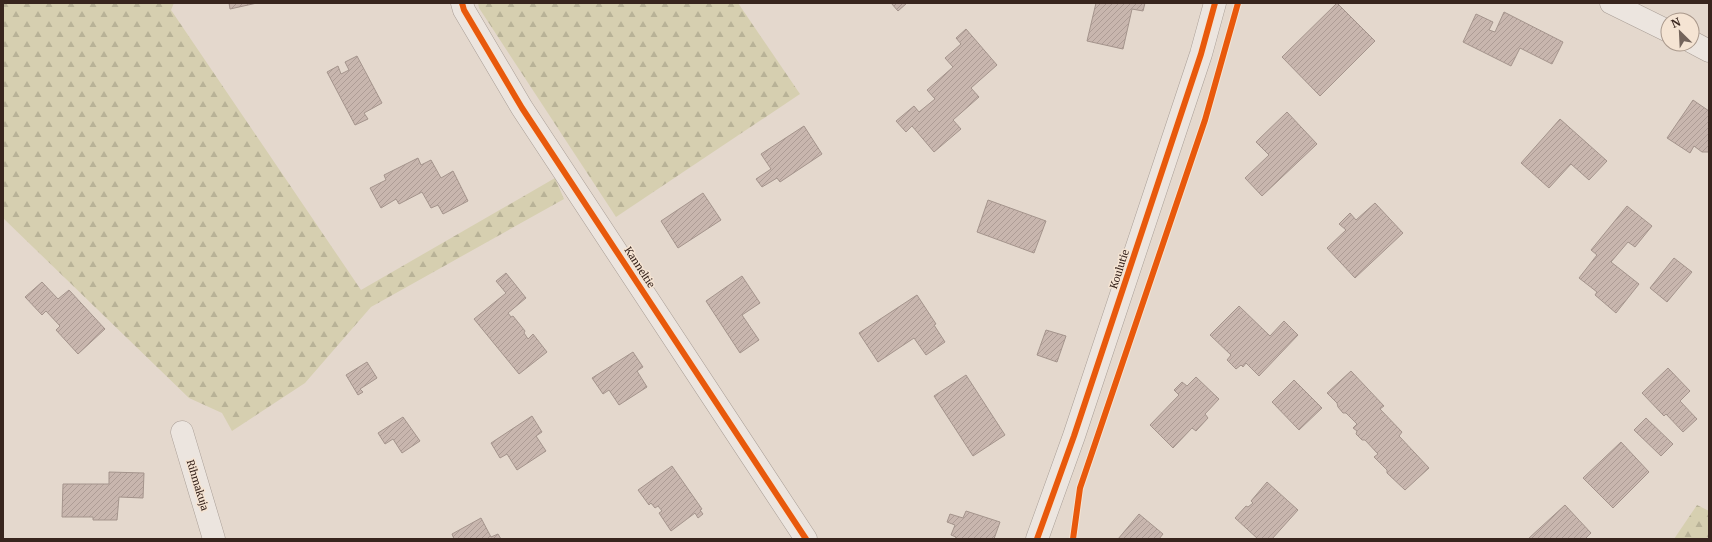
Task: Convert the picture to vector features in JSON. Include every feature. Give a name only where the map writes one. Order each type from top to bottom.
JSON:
[{"type":"street","name":"Kanneltie","points":[[462,3],[464,10],[522,108],[806,539]]},
{"type":"street","name":"Koulutie","points":[[1037,539],[1077,429],[1201,54],[1215,3]]},
{"type":"street","points":[[1611,3],[1660,27]]},
{"type":"street","points":[[1700,46],[1709,51]]},
{"type":"street","name":"Rihmakuja","points":[[182,432],[214,539]]},
{"type":"green space","points":[[3,3],[174,3],[171,10],[361,290],[555,178],[564,199],[371,307],[305,383],[232,431],[222,413],[189,398],[3,218]]},
{"type":"green space","points":[[478,3],[738,3],[800,94],[616,217],[479,8]]},
{"type":"green space","points":[[1697,505],[1709,511],[1709,539],[1674,539]]},
{"type":"building","points":[[229,3],[257,3],[230,9]]},
{"type":"building","points":[[891,3],[907,3],[898,11]]},
{"type":"building","points":[[1096,3],[1145,3],[1143,11],[1132,9],[1123,49],[1087,41]]},
{"type":"building","points":[[1337,3],[1375,41],[1320,96],[1282,57]]},
{"type":"building","points":[[1504,12],[1563,42],[1552,64],[1520,48],[1511,66],[1463,42],[1476,14],[1493,22],[1489,30],[1495,32]]},
{"type":"building","points":[[966,29],[997,65],[971,88],[979,97],[953,120],[961,129],[934,152],[912,126],[906,132],[896,121],[914,106],[919,112],[935,99],[927,90],[953,67],[945,58],[961,44],[956,38]]},
{"type":"building","points":[[357,56],[382,103],[364,113],[368,119],[355,125],[327,72],[338,66],[341,74],[349,70],[345,62]]},
{"type":"building","points":[[1693,100],[1709,111],[1708,152],[1702,152],[1694,146],[1690,153],[1667,138]]},
{"type":"building","points":[[1287,112],[1317,144],[1262,196],[1245,178],[1269,155],[1256,142]]},
{"type":"building","points":[[1560,119],[1607,161],[1589,180],[1571,164],[1549,188],[1521,163]]},
{"type":"building","points":[[804,126],[822,154],[780,182],[777,178],[762,187],[756,179],[771,169],[761,154]]},
{"type":"building","points":[[418,158],[421,165],[431,160],[441,178],[453,171],[468,201],[443,214],[438,205],[431,208],[422,192],[399,204],[396,199],[381,208],[370,188],[386,180],[384,175]]},
{"type":"building","points":[[703,193],[721,220],[678,248],[661,221]]},
{"type":"building","points":[[988,200],[1046,221],[1034,253],[977,232]]},
{"type":"building","points":[[1375,203],[1403,233],[1355,278],[1327,248],[1346,230],[1339,224],[1350,213],[1356,220]]},
{"type":"building","points":[[1627,206],[1652,226],[1635,247],[1628,242],[1611,262],[1639,284],[1616,313],[1595,295],[1597,292],[1579,278],[1597,255],[1591,250]]},
{"type":"building","points":[[1674,258],[1692,272],[1667,302],[1650,288]]},
{"type":"building","points":[[506,273],[526,298],[508,313],[511,317],[513,316],[525,331],[524,333],[528,339],[533,334],[547,352],[519,374],[474,319],[506,293],[496,281]]},
{"type":"building","points":[[742,276],[760,303],[742,315],[759,340],[740,353],[706,301]]},
{"type":"building","points":[[42,282],[58,299],[69,290],[105,329],[78,354],[56,330],[60,326],[46,311],[42,315],[25,297]]},
{"type":"building","points":[[917,295],[936,324],[934,325],[945,342],[926,355],[914,338],[878,362],[859,333]]},
{"type":"building","points":[[1239,306],[1270,336],[1284,321],[1298,335],[1259,376],[1246,363],[1243,367],[1241,365],[1236,369],[1227,360],[1231,355],[1210,335]]},
{"type":"building","points":[[1046,330],[1066,336],[1057,362],[1037,355]]},
{"type":"building","points":[[633,352],[643,367],[637,371],[647,387],[619,405],[609,390],[603,394],[592,378]]},
{"type":"building","points":[[367,362],[377,378],[360,389],[363,392],[358,395],[346,375]]},
{"type":"building","points":[[1668,368],[1690,391],[1680,401],[1697,419],[1683,432],[1666,414],[1664,416],[1642,393]]},
{"type":"building","points":[[1351,371],[1384,406],[1380,409],[1402,432],[1399,436],[1429,468],[1405,490],[1387,473],[1387,470],[1374,457],[1378,454],[1365,440],[1362,440],[1356,434],[1357,431],[1353,428],[1357,424],[1346,413],[1343,413],[1338,407],[1337,403],[1327,393]]},
{"type":"building","points":[[966,375],[1005,435],[973,456],[934,396]]},
{"type":"building","points":[[1196,377],[1219,399],[1205,414],[1208,418],[1196,431],[1192,428],[1173,448],[1150,425],[1179,395],[1174,390],[1182,382],[1187,386]]},
{"type":"building","points":[[1294,380],[1322,408],[1299,430],[1272,402]]},
{"type":"building","points":[[532,416],[542,432],[536,436],[546,451],[517,470],[507,454],[500,458],[491,443]]},
{"type":"building","points":[[403,417],[420,441],[402,453],[393,439],[385,444],[378,433]]},
{"type":"building","points":[[1646,418],[1673,444],[1661,456],[1634,430]]},
{"type":"building","points":[[1621,442],[1649,472],[1613,508],[1583,478]]},
{"type":"building","points":[[672,466],[702,509],[700,510],[703,514],[698,518],[695,513],[671,531],[659,513],[662,511],[658,506],[655,508],[651,503],[649,505],[638,490]]},
{"type":"building","points":[[109,472],[144,473],[143,498],[119,497],[117,520],[93,520],[93,517],[62,517],[63,484],[109,484]]},
{"type":"building","points":[[1267,482],[1298,510],[1272,539],[1258,539],[1235,518],[1246,506],[1248,507],[1253,503],[1251,501]]},
{"type":"building","points":[[1565,505],[1591,533],[1585,539],[1528,539]]},
{"type":"building","points":[[966,511],[1000,522],[994,539],[955,539],[956,537],[951,535],[955,525],[947,522],[950,514],[963,518]]},
{"type":"building","points":[[1139,514],[1163,534],[1159,539],[1118,539]]},
{"type":"building","points":[[481,518],[491,537],[498,534],[501,539],[454,539],[452,534]]},
{"type":"cycle path","points":[[462,3],[464,10],[522,108],[806,539]]},
{"type":"cycle path","points":[[1037,539],[1074,436],[1201,54],[1215,3]]},
{"type":"cycle path","points":[[1073,539],[1080,488],[1205,120],[1238,3]]}]
